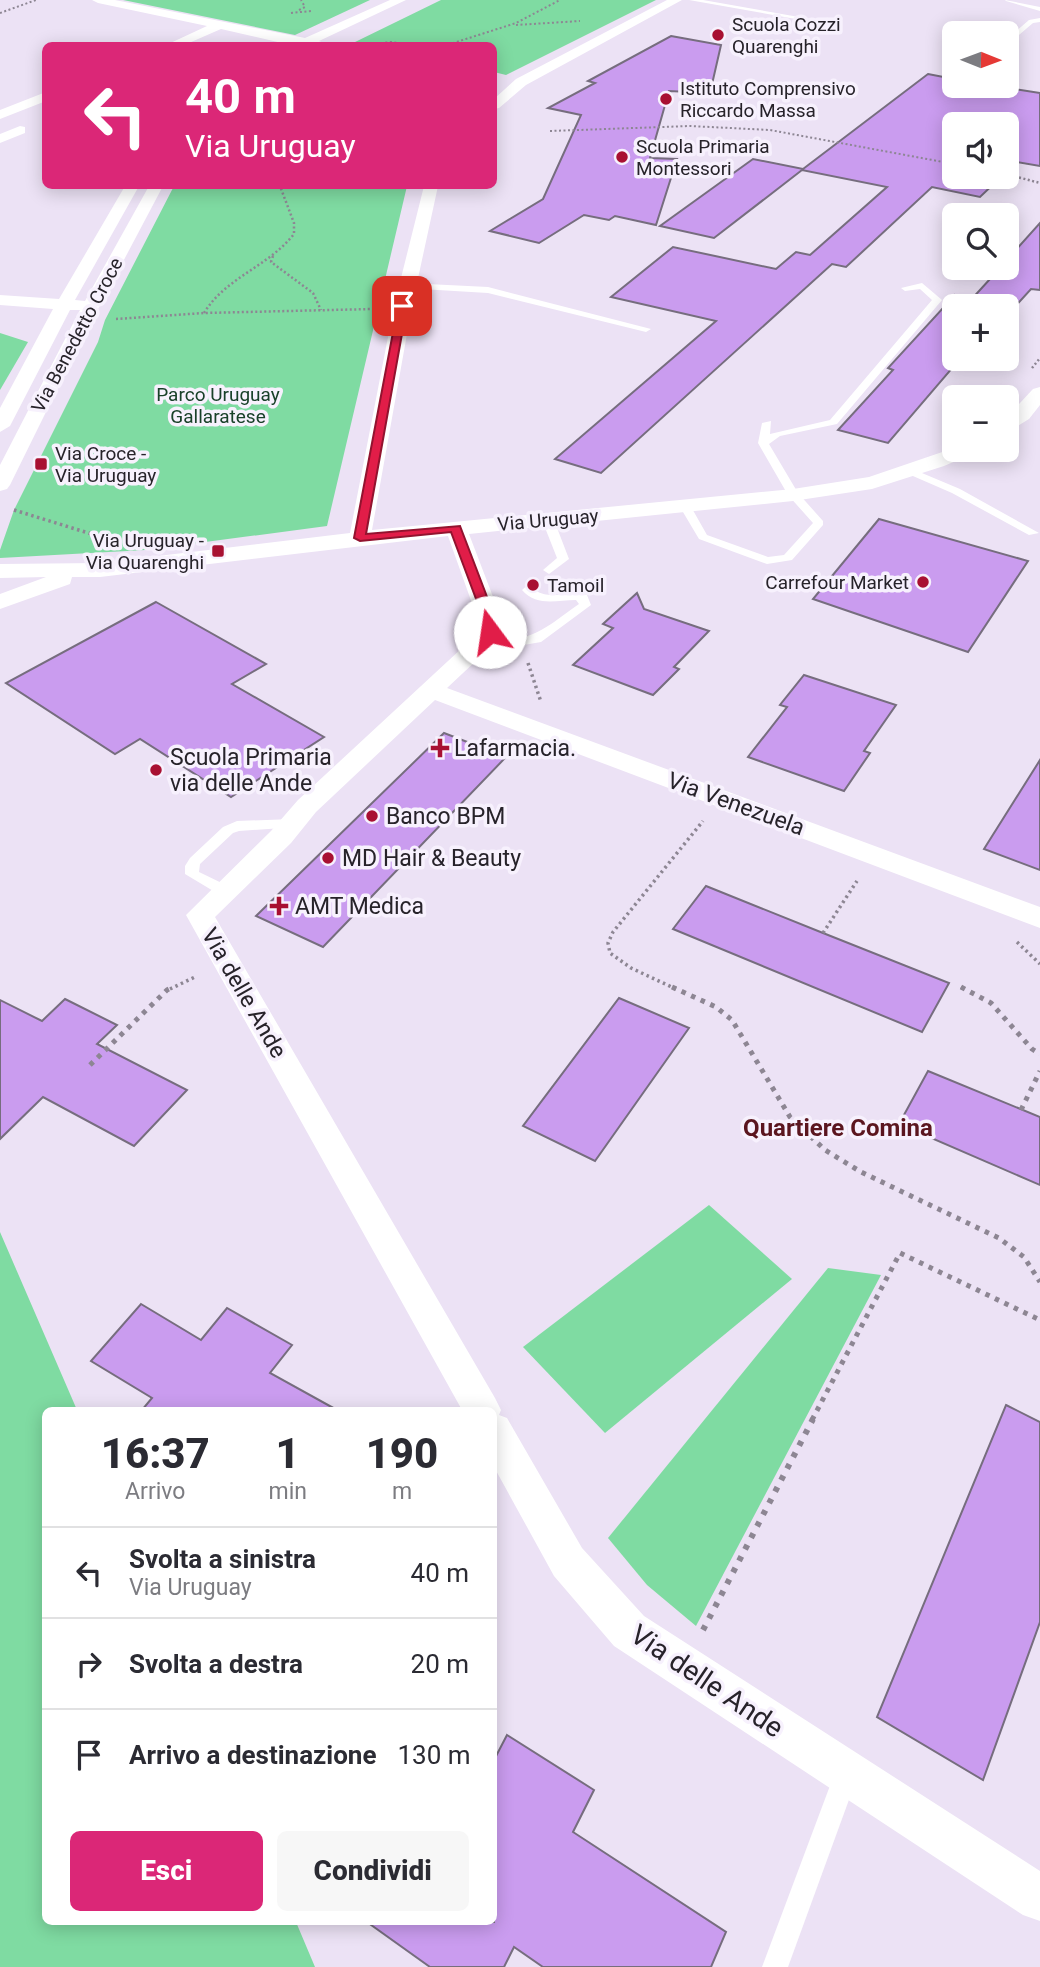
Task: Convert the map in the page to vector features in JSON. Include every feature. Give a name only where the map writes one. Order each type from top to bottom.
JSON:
[{"type":"street","points":[[98,0],[295,42]]},
{"type":"street","points":[[497,101],[514,81],[676,0]]},
{"type":"street","points":[[309,42],[405,3]]},
{"type":"street","points":[[332,42],[405,3]]},
{"type":"street","points":[[179,42],[219,25]]},
{"type":"street","points":[[0,115],[42,98]]},
{"type":"street","points":[[0,139],[20,130]]},
{"type":"street","name":"Via Benedetto Croce","points":[[0,426],[64,304],[130,189]]},
{"type":"street","name":"Via Benedetto Croce","points":[[0,485],[71,343],[99,312],[155,189]]},
{"type":"street","points":[[360,538],[407,286],[430,189]]},
{"type":"street","points":[[0,300],[64,304],[99,312]]},
{"type":"street","points":[[1023,420],[1040,393]]},
{"type":"street","name":"Via Uruguay","points":[[0,571],[100,570],[360,538],[793,495],[872,482],[942,459]]},
{"type":"street","points":[[456,528],[491,623],[486,639]]},
{"type":"street","points":[[0,602],[60,579],[100,570]]},
{"type":"street","points":[[0,586],[0,594]]},
{"type":"street","name":"Via delle Ande","points":[[480,1407],[200,915],[307,806],[486,639]]},
{"type":"street","name":"Via Venezuela","points":[[432,691],[1040,918]]},
{"type":"street","name":"Via delle Ande","points":[[497,1436],[568,1562],[629,1632],[1040,1898]]},
{"type":"lane","points":[[692,0],[807,19]]},
{"type":"lane","points":[[1007,0],[1040,9]]},
{"type":"lane","points":[[1019,32],[1031,21],[1040,20]]},
{"type":"lane","points":[[407,286],[488,290],[646,329]]},
{"type":"lane","points":[[763,443],[777,434],[833,422],[937,300],[922,286],[905,288]]},
{"type":"lane","points":[[687,507],[703,537],[767,561],[788,558],[820,523],[793,495],[763,443],[767,423]]},
{"type":"lane","points":[[910,471],[956,491],[1033,533]]},
{"type":"lane","points":[[548,520],[563,559],[549,570]]},
{"type":"lane","points":[[486,639],[506,644],[537,639],[584,605],[583,598],[577,596],[548,599],[534,597],[528,590],[532,585]]},
{"type":"lane","points":[[225,891],[192,874],[195,861],[237,826],[292,824]]},
{"type":"lane","points":[[775,1967],[846,1772]]},
{"type":"path","points":[[0,13],[36,0]]},
{"type":"path","points":[[294,13],[305,7],[301,0]]},
{"type":"path","points":[[457,42],[508,26],[560,0]]},
{"type":"path","points":[[508,26],[582,21]]},
{"type":"path","points":[[550,131],[690,126],[770,130],[942,162]]},
{"type":"path","points":[[1019,177],[1040,183]]},
{"type":"path","points":[[204,313],[213,297],[228,282],[274,256],[290,241],[295,228],[281,189]]},
{"type":"path","points":[[274,256],[271,262],[313,293],[321,310]]},
{"type":"path","points":[[99,312],[204,313],[383,309]]},
{"type":"path","points":[[1032,368],[1040,358]]},
{"type":"path","points":[[14,510],[118,542]]},
{"type":"path","points":[[526,655],[543,709]]},
{"type":"path","points":[[721,799],[612,932],[608,943],[610,953],[631,968],[716,1007],[732,1020],[790,1117],[825,1150],[861,1172],[999,1238],[1024,1257],[1040,1282]]},
{"type":"path","points":[[823,933],[858,879]]},
{"type":"path","points":[[90,1065],[167,990],[197,976]]},
{"type":"path","points":[[961,986],[991,1003],[1032,1049],[1040,1054]]},
{"type":"path","points":[[1021,1110],[1040,1071]]},
{"type":"path","points":[[698,1639],[900,1253],[1040,1320]]},
{"type":"green space","points":[[123,0],[370,0],[295,35]]},
{"type":"green space","points":[[441,0],[656,0],[506,75],[497,73],[497,42],[355,42]]},
{"type":"green space","name":"Parco Uruguay Gallaratese","points":[[172,189],[406,189],[327,526],[145,550],[0,558],[0,550],[14,510],[98,342],[105,320]]},
{"type":"green space","points":[[0,333],[28,342],[0,390]]},
{"type":"green space","points":[[709,1205],[792,1279],[605,1433],[523,1347]]},
{"type":"green space","points":[[0,1232],[76,1407],[42,1407],[42,1925],[297,1925],[315,1967],[0,1967]]},
{"type":"green space","points":[[828,1268],[881,1275],[696,1626],[647,1585],[608,1538]]},
{"type":"building","points":[[671,36],[721,45],[710,93],[669,91],[650,158],[677,159],[656,225],[615,216],[609,220],[584,215],[539,243],[490,231],[543,199],[581,115],[548,108],[595,83],[588,81]]},
{"type":"building","points":[[928,74],[942,77],[942,98],[1019,98],[1019,90],[1040,93],[1040,166],[1019,162],[1019,112],[942,112],[942,189],[988,189],[980,197],[932,187],[846,267],[832,264],[601,473],[555,459],[716,321],[611,297],[673,247],[776,269],[796,252],[810,255],[887,187],[802,170],[714,238],[660,226],[753,159],[803,169]]},
{"type":"building","points":[[1040,223],[1040,290],[1031,289],[1019,302],[1019,294],[976,294],[989,280],[1019,280],[1019,246]]},
{"type":"building","points":[[942,309],[942,371],[950,371],[888,443],[838,430],[893,370],[888,368]]},
{"type":"building","points":[[879,519],[1028,561],[968,652],[813,599]]},
{"type":"building","points":[[637,593],[644,609],[709,631],[674,667],[679,669],[653,695],[573,665],[613,628],[603,624]]},
{"type":"building","points":[[156,602],[266,664],[232,684],[324,737],[231,797],[140,739],[115,754],[6,683]]},
{"type":"building","points":[[804,675],[896,705],[864,751],[870,753],[844,791],[748,757],[787,707],[780,705]]},
{"type":"building","points":[[444,733],[506,757],[323,947],[256,916]]},
{"type":"building","points":[[1040,760],[1040,870],[984,849]]},
{"type":"building","points":[[706,886],[949,983],[922,1032],[673,929]]},
{"type":"building","points":[[619,998],[689,1028],[595,1161],[523,1126]]},
{"type":"building","points":[[65,999],[117,1025],[97,1044],[187,1090],[134,1146],[43,1097],[0,1139],[0,1000],[42,1021]]},
{"type":"building","points":[[928,1071],[1040,1117],[1040,1185],[899,1124]]},
{"type":"building","points":[[141,1304],[201,1340],[227,1308],[292,1345],[270,1373],[332,1407],[144,1407],[152,1398],[91,1361]]},
{"type":"building","points":[[1006,1405],[1040,1422],[1040,1622],[983,1780],[877,1717]]},
{"type":"building","points":[[507,1735],[594,1790],[573,1832],[726,1932],[711,1967],[543,1967],[514,1947],[504,1967],[430,1967],[371,1925],[497,1925],[497,1754]]},
{"type":"place","name":"Scuola Cozzi Quarenghi","points":[[718,35]]},
{"type":"place","name":"Istituto Comprensivo Riccardo Massa","points":[[666,99]]},
{"type":"place","name":"Scuola Primaria Montessori","points":[[622,157]]},
{"type":"place","name":"Via Croce - Via Uruguay","points":[[41,464]]},
{"type":"place","name":"Via Uruguay - Via Quarenghi","points":[[218,551]]},
{"type":"place","name":"Carrefour Market","points":[[923,582]]},
{"type":"place","name":"Tamoil","points":[[533,585]]},
{"type":"place","name":"Lafarmacia.","points":[[440,748]]},
{"type":"place","name":"Scuola Primaria via delle Ande","points":[[156,770]]},
{"type":"place","name":"Banco BPM","points":[[372,816]]},
{"type":"place","name":"MD Hair & Beauty","points":[[328,858]]},
{"type":"place","name":"AMT Medica","points":[[279,906]]},
{"type":"district","name":"Quartiere Comina","points":[[838,1128]]},
{"type":"route","points":[[402,306],[360,538],[456,528],[491,623],[490,632]]}]
